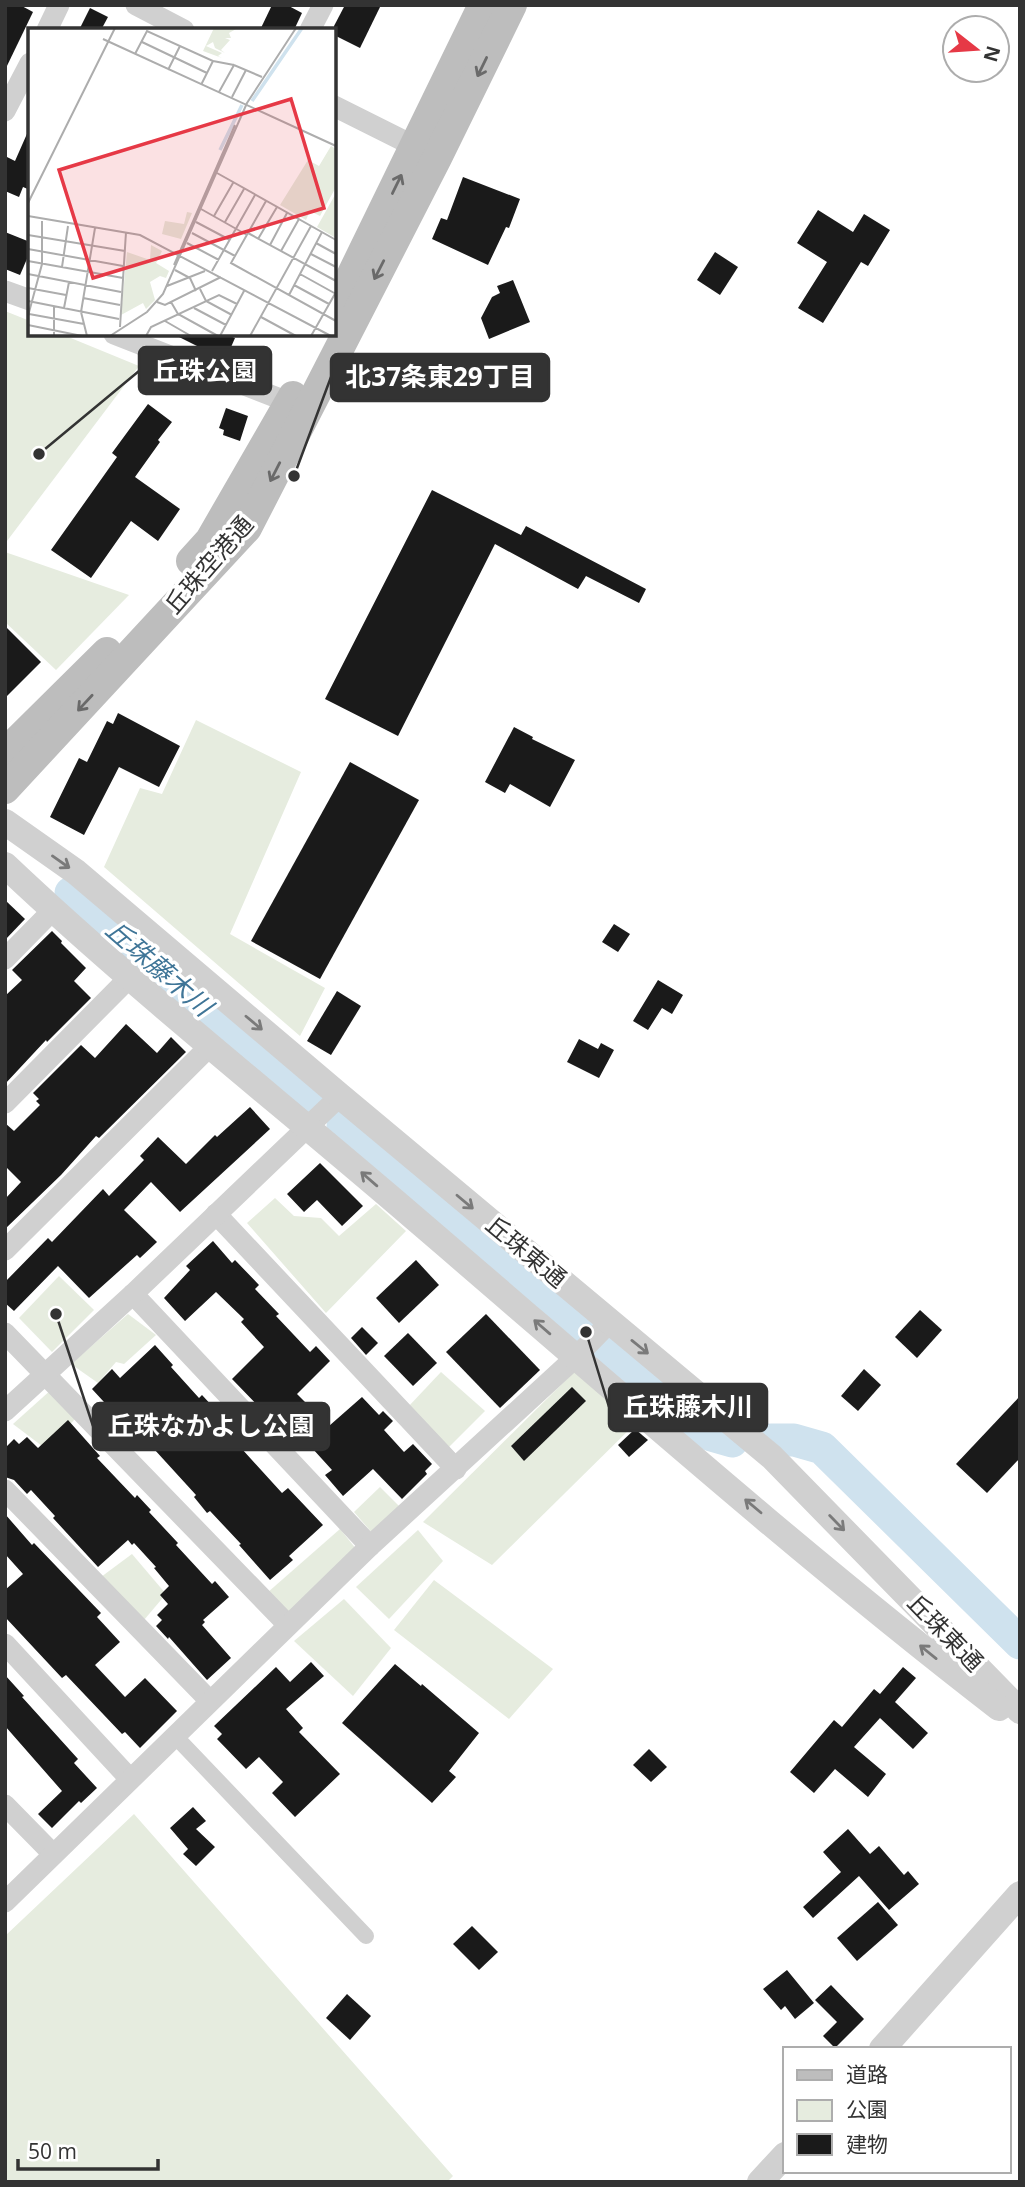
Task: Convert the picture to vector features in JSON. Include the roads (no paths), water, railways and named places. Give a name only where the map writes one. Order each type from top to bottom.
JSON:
[{"type":"main road","name":"丘珠空港通","points":[[336,331],[426,152],[483,5]]},
{"type":"main road","name":"丘珠空港通","points":[[336,308],[512,5]]},
{"type":"main road","name":"丘珠空港通","points":[[5,789],[247,528],[298,406],[322,336]]},
{"type":"main road","name":"丘珠空港通","points":[[5,753],[106,652],[210,540],[298,406],[333,336]]},
{"type":"street","points":[[48,28],[59,5]]},
{"type":"street","points":[[136,5],[173,22]]},
{"type":"street","points":[[311,28],[323,5]]},
{"type":"street","points":[[16,103],[28,69]]},
{"type":"street","points":[[336,107],[426,152]]},
{"type":"street","points":[[5,290],[28,296]]},
{"type":"street","points":[[125,336],[157,342],[298,406]]},
{"type":"street","name":"丘珠東通","points":[[5,822],[76,872],[772,1457],[1020,1711]]},
{"type":"street","name":"丘珠東通","points":[[5,865],[129,978],[308,1127],[576,1357],[854,1591],[1020,1724]]},
{"type":"street","points":[[5,958],[53,910]]},
{"type":"street","points":[[5,1103],[129,978]]},
{"type":"street","points":[[5,1251],[211,1045]]},
{"type":"street","points":[[5,1410],[132,1294],[340,1096]]},
{"type":"street","points":[[216,1214],[456,1469]]},
{"type":"street","points":[[132,1294],[370,1546]]},
{"type":"street","points":[[5,1902],[370,1546],[576,1357],[610,1322]]},
{"type":"street","points":[[5,1332],[288,1625]]},
{"type":"street","points":[[5,1490],[210,1701]]},
{"type":"street","points":[[5,1644],[130,1779]]},
{"type":"street","points":[[174,1735],[366,1936]]},
{"type":"street","points":[[5,1805],[53,1854]]},
{"type":"street","points":[[884,2047],[1020,1894]]},
{"type":"street","points":[[760,2182],[783,2156]]},
{"type":"waterway","name":"丘珠藤木川","points":[[71,893],[310,1098]]},
{"type":"waterway","name":"丘珠藤木川","points":[[343,1126],[586,1332]]},
{"type":"waterway","name":"丘珠藤木川","points":[[610,1352],[711,1435],[732,1441]]},
{"type":"waterway","name":"丘珠藤木川","points":[[771,1440],[794,1440],[822,1448],[1020,1643]]},
{"type":"place","name":"丘珠公園","points":[[39,454]]},
{"type":"place","name":"北37条東29丁目","points":[[294,476]]},
{"type":"place","name":"丘珠なかよし公園","points":[[56,1314]]},
{"type":"place","name":"丘珠藤木川","points":[[586,1332]]}]
